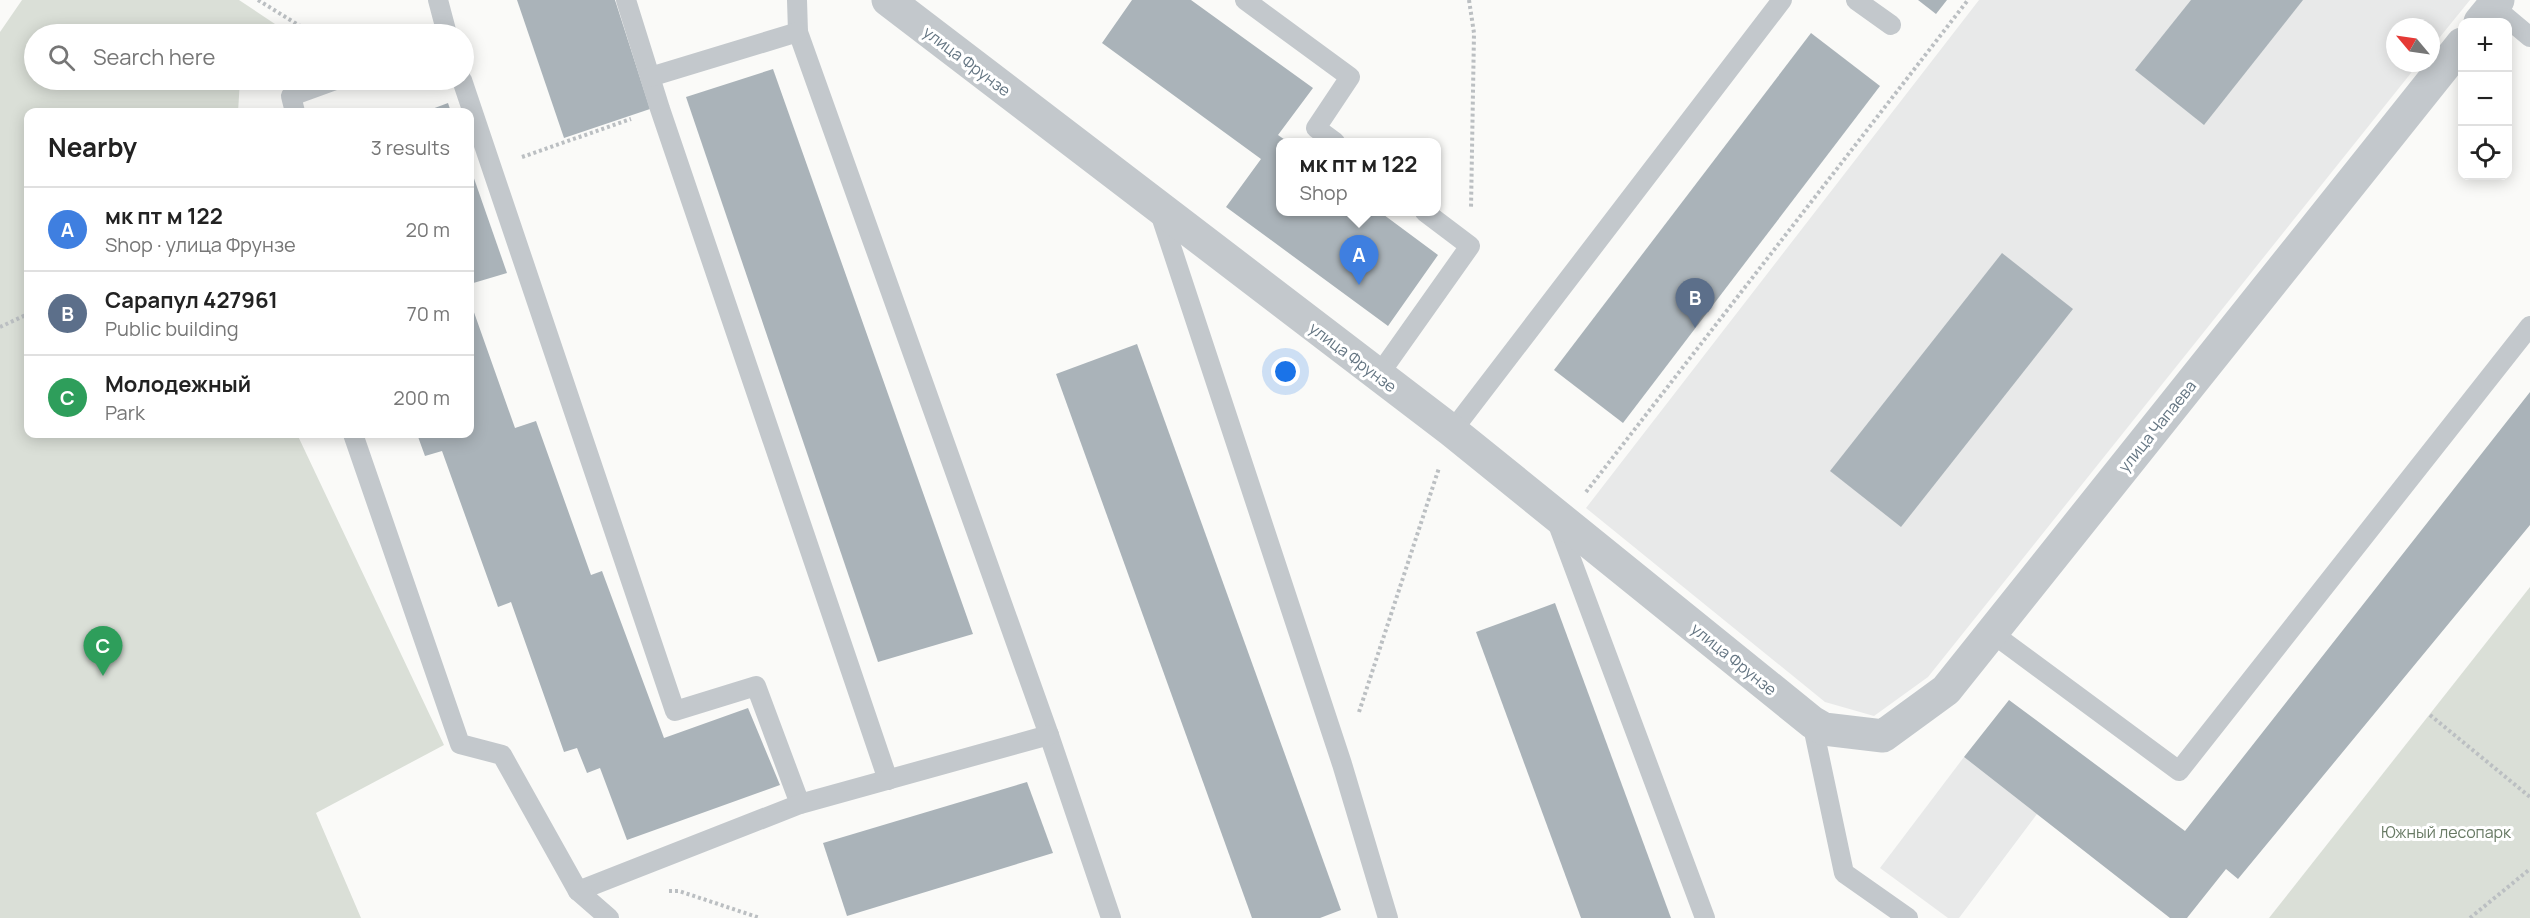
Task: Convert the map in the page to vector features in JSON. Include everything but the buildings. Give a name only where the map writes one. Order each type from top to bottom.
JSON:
[{"type":"street","name":"улица Фрунзе","points":[[888,0],[1452,431],[1812,722]]},
{"type":"street","name":"улица Чапаева","points":[[1812,722],[1824,729],[1883,736],[1946,690],[2458,50]]},
{"type":"lane","points":[[438,0],[444,24]]},
{"type":"lane","points":[[626,0],[660,109],[888,780]]},
{"type":"lane","points":[[797,0],[798,32],[1049,735],[1111,918]]},
{"type":"lane","points":[[1245,0],[1350,77],[1316,128],[1330,138]]},
{"type":"lane","points":[[1452,431],[1782,0]]},
{"type":"lane","points":[[1857,0],[1891,25]]},
{"type":"lane","points":[[2490,10],[2530,37]]},
{"type":"lane","points":[[650,77],[798,32]]},
{"type":"lane","points":[[295,108],[291,96],[308,90]]},
{"type":"lane","points":[[465,90],[472,108]]},
{"type":"lane","points":[[474,115],[675,711],[756,686],[800,804]]},
{"type":"lane","points":[[1157,207],[1342,764],[1388,918]]},
{"type":"lane","points":[[1378,376],[1470,246],[1430,216]]},
{"type":"lane","points":[[1992,633],[2180,771],[2530,326]]},
{"type":"lane","points":[[354,438],[460,744],[502,755],[578,891],[609,918]]},
{"type":"lane","points":[[1554,512],[1705,918]]},
{"type":"lane","points":[[1812,722],[1844,873],[1908,918]]},
{"type":"lane","points":[[578,891],[800,804],[1049,735]]},
{"type":"path","points":[[258,0],[297,24]]},
{"type":"path","points":[[1468,0],[1474,33],[1470,246]]},
{"type":"path","points":[[1582,497],[1968,0]]},
{"type":"path","points":[[492,168],[660,109]]},
{"type":"path","points":[[0,327],[24,316]]},
{"type":"path","points":[[1342,764],[1452,431]]},
{"type":"path","points":[[2430,714],[2530,797]]},
{"type":"path","points":[[2470,918],[2530,869]]},
{"type":"path","points":[[668,891],[679,891],[760,918]]},
{"type":"shaded area","points":[[1979,0],[2470,0],[2440,37],[2440,18],[2386,18],[2386,72],[2412,72],[1928,677],[1874,716],[1825,702],[1586,508]]},
{"type":"shaded area","points":[[1964,757],[2037,814],[1959,918],[1948,918],[1880,868]]},
{"type":"green space","points":[[22,0],[239,0],[275,24],[24,24],[24,90],[239,90],[238,108],[24,108],[24,438],[299,438],[444,745],[316,813],[361,918],[0,918],[0,32]]},
{"type":"green space","name":"Южный лесопарк","points":[[2530,587],[2530,918],[2269,918]]},
{"type":"place","name":"мк пт м 122","points":[[1359,285]]},
{"type":"place","name":"Сарапул 427961","points":[[1695,328]]},
{"type":"place","name":"Молодежный","points":[[103,676]]}]
